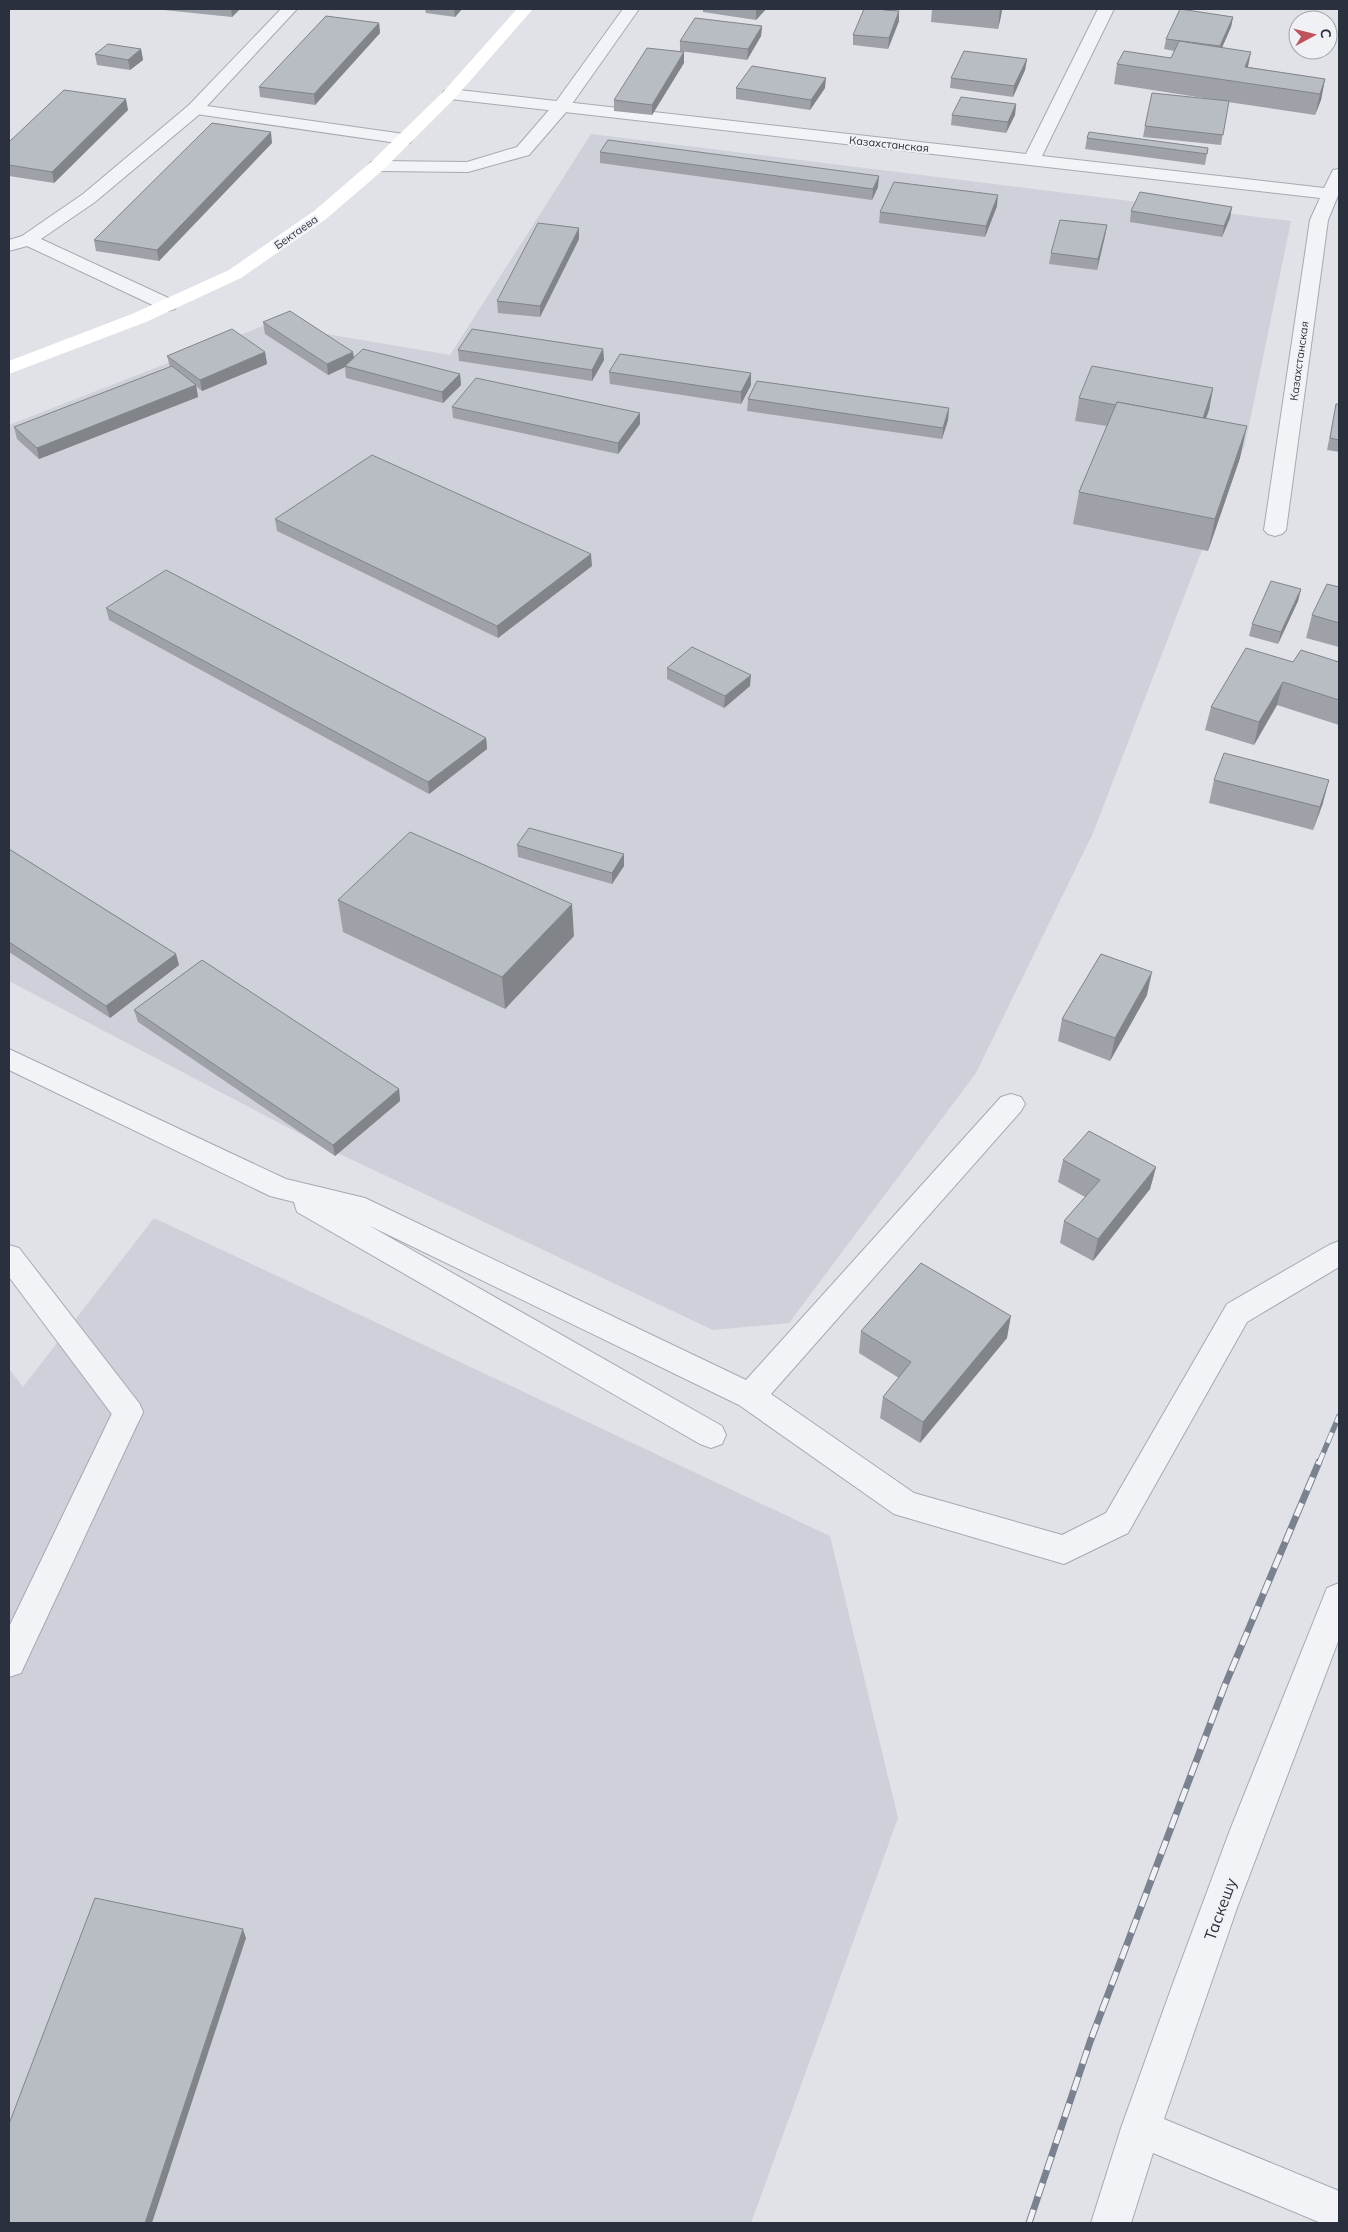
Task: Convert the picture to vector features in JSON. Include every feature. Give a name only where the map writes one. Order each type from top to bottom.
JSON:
[{"type":"street","points":[[9,246],[28,240],[89,198],[195,109],[289,9]]},
{"type":"street","name":"Бектаева","points":[[9,368],[139,318],[235,274],[320,215],[376,166],[450,94],[525,9]]},
{"type":"street","points":[[376,166],[468,167],[523,151],[561,107],[631,9]]},
{"type":"street","points":[[1032,160],[1106,9]]},
{"type":"street","name":"Казахстанская","points":[[450,94],[1032,160],[1336,182],[1319,220],[1275,530]]},
{"type":"street","points":[[195,109],[404,139]]},
{"type":"street","points":[[28,240],[168,305]]},
{"type":"street","points":[[9,1059],[280,1188],[711,1435]]},
{"type":"street","points":[[750,1396],[1011,1104]]},
{"type":"street","points":[[280,1188],[355,1206],[750,1396],[905,1504],[1064,1550],[1117,1523],[1237,1314],[1339,1253]]},
{"type":"street","points":[[9,1256],[128,1412],[9,1662]]},
{"type":"street","name":"Таскешу","points":[[1111,2223],[1140,2128],[1262,1790],[1339,1598]]},
{"type":"street","points":[[1140,2128],[1339,2211]]},
{"type":"shaded area","points":[[591,134],[1291,221],[1245,445],[1207,537],[1093,833],[976,1073],[789,1323],[713,1330],[327,1148],[9,981],[9,425],[268,324],[450,355]]},
{"type":"shaded area","points":[[154,1218],[830,1536],[898,1818],[751,2223],[9,2223],[9,1369],[23,1387]]},
{"type":"building","points":[[864,9],[899,11],[889,38],[853,35]]},
{"type":"building","points":[[1180,9],[1233,17],[1220,46],[1166,39]]},
{"type":"building","points":[[326,16],[379,23],[314,94],[259,87]]},
{"type":"building","points":[[695,18],[762,26],[748,49],[680,41]]},
{"type":"building","points":[[1179,41],[1251,52],[1245,67],[1325,79],[1320,94],[1117,64],[1124,51],[1171,58]]},
{"type":"building","points":[[108,44],[141,49],[128,60],[95,54]]},
{"type":"building","points":[[647,48],[684,52],[652,105],[614,100]]},
{"type":"building","points":[[964,51],[1027,59],[1014,86],[951,78]]},
{"type":"building","points":[[752,66],[826,78],[811,100],[736,88]]},
{"type":"building","points":[[64,90],[126,99],[52,172],[9,165],[9,142]]},
{"type":"building","points":[[1152,93],[1229,101],[1223,135],[1145,126]]},
{"type":"building","points":[[961,97],[1016,104],[1008,122],[952,115]]},
{"type":"building","points":[[212,123],[271,132],[157,250],[94,240]]},
{"type":"building","points":[[1089,132],[1208,148],[1207,154],[1087,138]]},
{"type":"building","points":[[608,140],[879,176],[873,189],[600,152]]},
{"type":"building","points":[[894,182],[998,195],[986,226],[880,212]]},
{"type":"building","points":[[1140,192],[1232,207],[1224,226],[1131,211]]},
{"type":"building","points":[[1060,220],[1107,225],[1098,259],[1051,253]]},
{"type":"building","points":[[538,223],[579,228],[540,306],[497,301]]},
{"type":"building","points":[[290,311],[353,352],[327,364],[263,322]]},
{"type":"building","points":[[232,329],[265,352],[200,380],[167,356]]},
{"type":"building","points":[[472,329],[603,349],[592,370],[458,350]]},
{"type":"building","points":[[363,349],[460,374],[442,392],[345,366]]},
{"type":"building","points":[[620,354],[751,373],[741,392],[609,372]]},
{"type":"building","points":[[172,366],[196,385],[37,448],[14,427]]},
{"type":"building","points":[[1092,366],[1213,388],[1203,418],[1117,402],[1116,405],[1079,398]]},
{"type":"building","points":[[476,378],[640,413],[618,443],[452,407]]},
{"type":"building","points":[[757,381],[949,408],[943,428],[748,399]]},
{"type":"building","points":[[1117,402],[1247,426],[1215,519],[1079,492]]},
{"type":"building","points":[[1336,404],[1339,404],[1339,440],[1330,438]]},
{"type":"building","points":[[372,455],[591,554],[497,626],[275,519]]},
{"type":"building","points":[[166,570],[486,738],[428,782],[106,608]]},
{"type":"building","points":[[1271,581],[1301,589],[1281,632],[1252,624]]},
{"type":"building","points":[[1327,584],[1339,587],[1339,623],[1312,615]]},
{"type":"building","points":[[692,647],[751,675],[725,696],[667,668]]},
{"type":"building","points":[[1246,648],[1293,662],[1301,650],[1339,662],[1339,700],[1283,682],[1259,722],[1211,707]]},
{"type":"building","points":[[1224,753],[1329,780],[1320,807],[1214,780]]},
{"type":"building","points":[[529,828],[624,854],[612,873],[517,845]]},
{"type":"building","points":[[410,832],[572,904],[502,977],[338,900]]},
{"type":"building","points":[[9,849],[176,954],[106,1006],[9,942]]},
{"type":"building","points":[[1101,954],[1152,972],[1115,1038],[1062,1019]]},
{"type":"building","points":[[202,960],[399,1089],[333,1145],[134,1010]]},
{"type":"building","points":[[1089,1131],[1156,1167],[1098,1239],[1064,1221],[1100,1180],[1063,1160]]},
{"type":"building","points":[[921,1263],[1011,1316],[923,1422],[883,1397],[911,1362],[861,1331]]},
{"type":"building","points":[[95,1898],[243,1929],[145,2223],[9,2223],[9,2124]]},
{"type":"railway","points":[[1319,1463],[1339,1416]]},
{"type":"railway","points":[[1029,2223],[1090,2042],[1225,1685],[1319,1462]]}]
